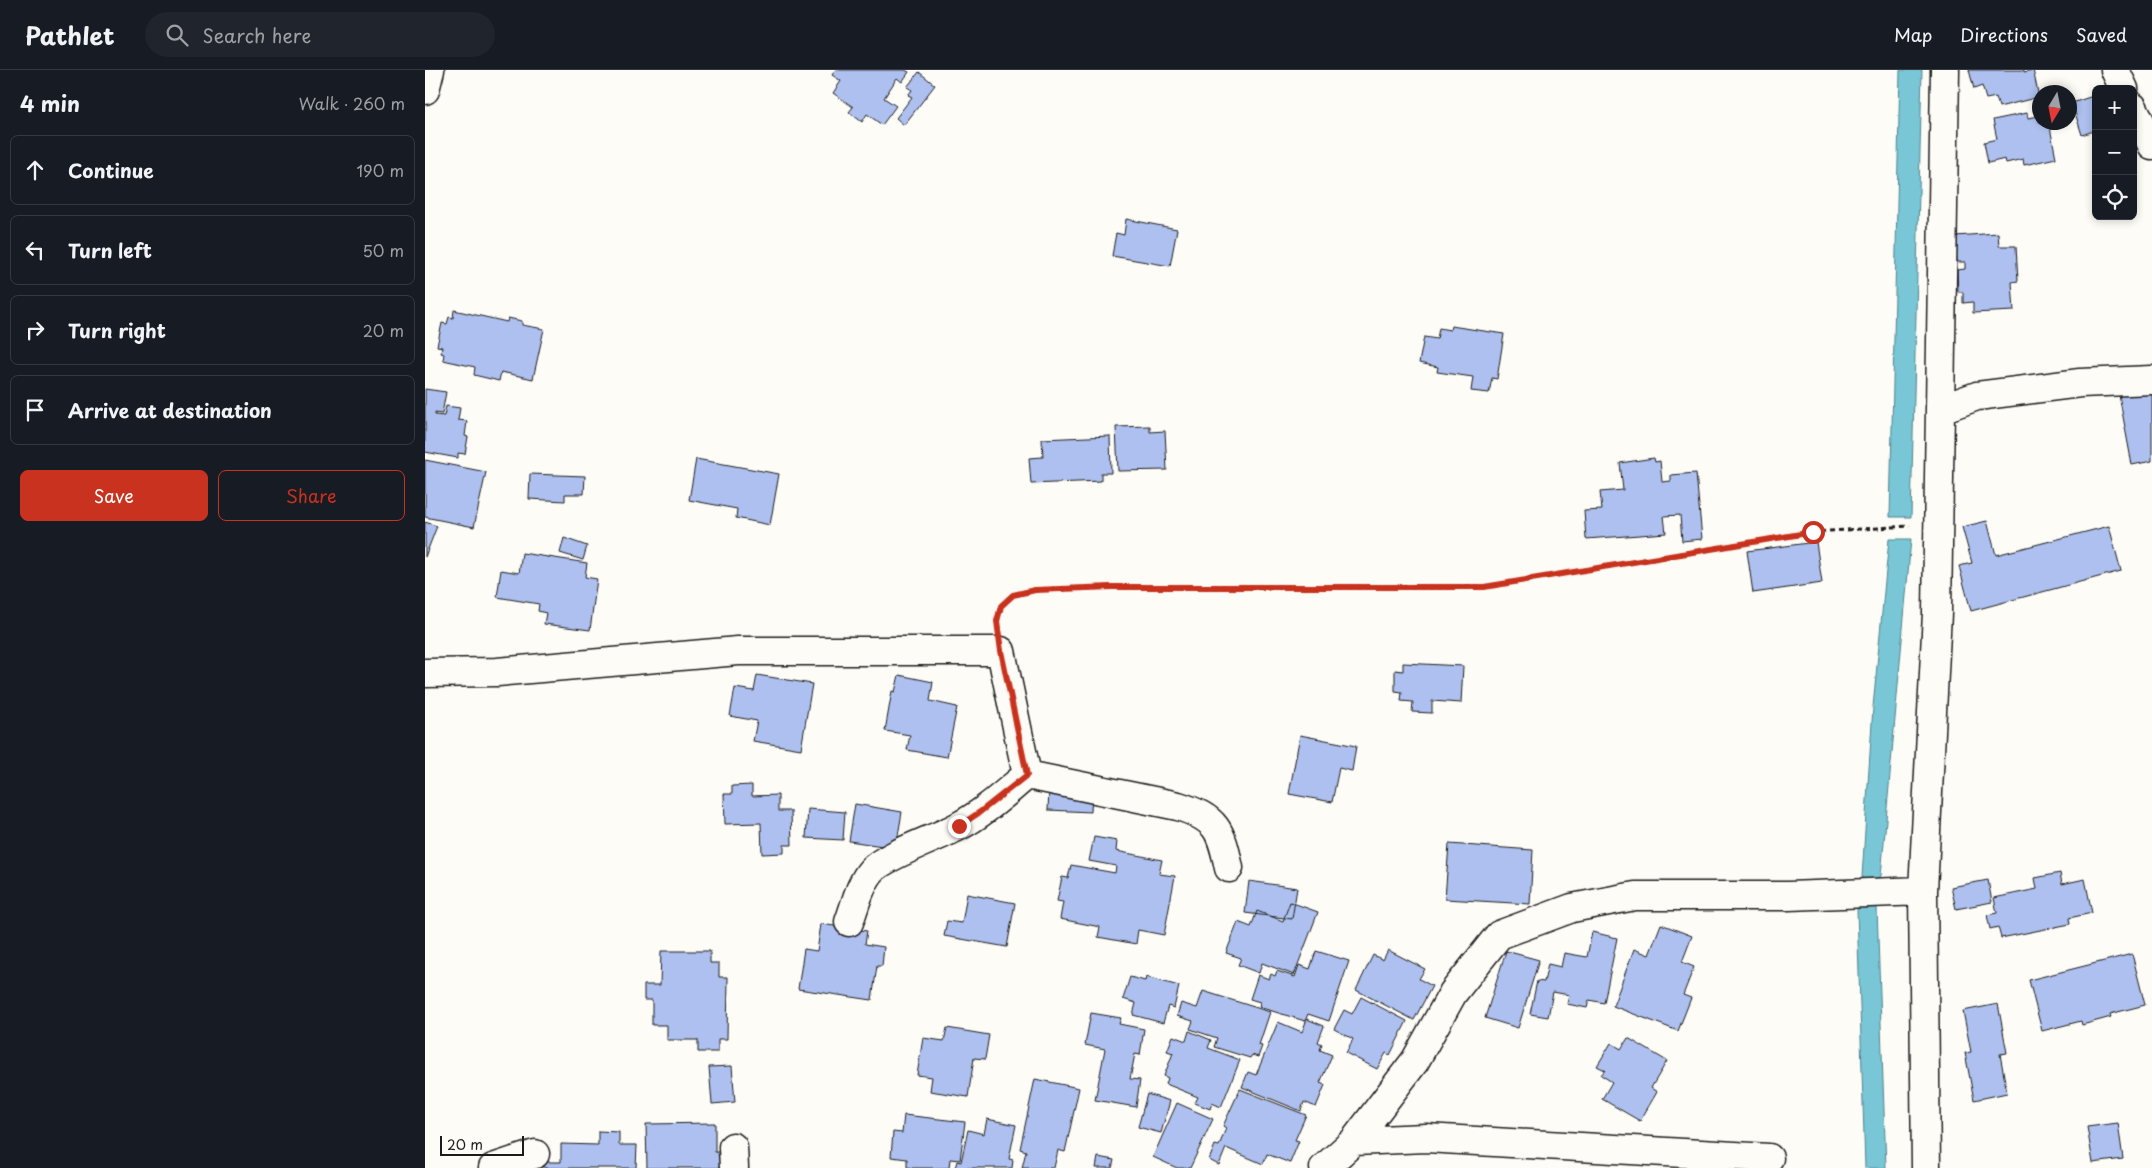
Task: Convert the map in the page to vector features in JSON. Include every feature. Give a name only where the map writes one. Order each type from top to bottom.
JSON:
[{"type":"street","points":[[425,90],[430,70]]},
{"type":"street","points":[[1926,1168],[1923,890],[1937,612],[1945,70]]},
{"type":"street","points":[[2115,70],[2122,85]]},
{"type":"street","points":[[2137,115],[2152,146]]},
{"type":"street","points":[[1941,409],[1977,396],[2080,383],[2152,380]]},
{"type":"street","points":[[425,673],[497,672],[738,651],[1001,651],[1027,775]]},
{"type":"street","points":[[849,922],[865,881],[872,870],[884,861],[959,826],[1027,775],[1178,806],[1197,812],[1213,824],[1223,839],[1229,868]]},
{"type":"street","points":[[1324,1168],[1354,1142],[1415,1061],[1453,993],[1499,935],[1572,908],[1635,896],[1788,896],[1923,890]]},
{"type":"street","points":[[1354,1142],[1426,1138],[1769,1158]]},
{"type":"street","points":[[493,1168],[535,1154]]},
{"type":"path","points":[[1001,651],[997,621],[1001,606],[1013,595],[1035,590],[1112,587],[1484,587],[1813,532],[1854,528],[1938,526]]},
{"type":"water","points":[[1900,70],[1922,70],[1911,517],[1890,517]]},
{"type":"water","points":[[1889,539],[1911,539],[1881,876],[1874,880],[1869,880],[1862,877],[1873,707]]},
{"type":"water","points":[[1861,903],[1872,903],[1877,908],[1886,1168],[1865,1168],[1857,909]]},
{"type":"building","points":[[835,70],[905,70],[909,72],[902,82],[897,78],[884,98],[896,106],[882,125],[867,114],[862,122],[849,112],[853,107],[833,93],[841,81],[832,75]]},
{"type":"building","points":[[1969,70],[2024,70],[2024,72],[2033,70],[2036,85],[2032,85],[2032,99],[1999,107],[1996,97],[1986,99],[1982,86],[1974,89]]},
{"type":"building","points":[[919,72],[935,85],[904,125],[896,118],[912,97],[908,95],[912,90],[907,87]]},
{"type":"building","points":[[2092,96],[2092,131],[2082,135],[2077,119],[2077,101]]},
{"type":"building","points":[[2027,113],[2028,118],[2032,117],[2032,130],[2051,130],[2056,158],[2024,165],[2023,159],[2006,163],[2005,159],[1988,163],[1984,142],[1997,139],[1993,120]]},
{"type":"building","points":[[1126,219],[1177,229],[1170,266],[1112,256],[1116,233],[1124,235]]},
{"type":"building","points":[[1998,233],[1999,246],[2016,246],[2018,281],[2012,282],[2014,311],[1973,313],[1973,302],[1963,303],[1963,292],[1958,292],[1957,270],[1965,269],[1965,262],[1957,262],[1955,236]]},
{"type":"building","points":[[454,310],[507,322],[508,318],[522,321],[522,325],[544,329],[533,379],[501,372],[499,381],[474,375],[475,367],[443,360],[442,347],[437,346],[442,323],[447,324],[449,317],[453,318]]},
{"type":"building","points":[[1451,326],[1504,334],[1497,379],[1492,378],[1489,393],[1471,391],[1473,377],[1437,372],[1438,367],[1419,363],[1424,337],[1437,339],[1439,328],[1450,330]]},
{"type":"building","points":[[425,389],[446,392],[442,414],[435,413],[435,415],[444,416],[446,406],[460,408],[458,420],[467,421],[465,436],[468,437],[465,454],[458,453],[458,458],[425,452]]},
{"type":"building","points":[[2152,389],[2152,461],[2132,465],[2119,395]]},
{"type":"building","points":[[1150,426],[1150,432],[1165,431],[1167,470],[1118,471],[1116,427]]},
{"type":"building","points":[[1110,436],[1111,473],[1101,473],[1101,481],[1031,484],[1029,458],[1043,457],[1042,439]]},
{"type":"building","points":[[1654,458],[1655,462],[1660,461],[1662,482],[1671,481],[1671,475],[1696,473],[1702,539],[1682,541],[1680,515],[1664,516],[1666,533],[1586,539],[1584,511],[1602,510],[1600,492],[1623,490],[1620,463]]},
{"type":"building","points":[[696,459],[779,474],[770,525],[736,518],[737,509],[689,500]]},
{"type":"building","points":[[425,460],[486,472],[474,527],[425,517]]},
{"type":"building","points":[[530,474],[585,476],[584,494],[565,494],[565,501],[529,499]]},
{"type":"building","points":[[1987,521],[1996,555],[2109,526],[2121,571],[1971,611],[1959,566],[1972,563],[1962,527]]},
{"type":"building","points":[[425,522],[437,526],[425,557]]},
{"type":"building","points":[[564,538],[587,546],[583,560],[560,553]]},
{"type":"building","points":[[1816,542],[1822,583],[1753,593],[1747,551]]},
{"type":"building","points":[[522,553],[587,563],[585,577],[597,579],[590,630],[544,624],[546,613],[538,611],[539,604],[497,597],[501,570],[519,573]]},
{"type":"building","points":[[1403,663],[1463,666],[1461,703],[1432,701],[1432,713],[1412,712],[1413,702],[1401,701],[1402,692],[1395,691],[1395,670],[1403,671]]},
{"type":"building","points":[[757,675],[812,684],[801,749],[753,741],[757,721],[730,716],[735,688],[754,691]]},
{"type":"building","points":[[899,675],[933,682],[930,701],[957,707],[947,757],[907,750],[910,735],[885,731],[892,691],[895,692]]},
{"type":"building","points":[[1300,735],[1356,746],[1352,771],[1339,768],[1332,802],[1289,794]]},
{"type":"building","points":[[752,785],[752,796],[778,795],[778,811],[791,811],[792,845],[784,845],[784,853],[762,854],[761,823],[725,824],[724,794],[732,794],[732,786]]},
{"type":"building","points":[[1049,790],[1092,791],[1091,812],[1048,810]]},
{"type":"building","points":[[855,804],[902,812],[896,848],[849,841]]},
{"type":"building","points":[[808,809],[845,812],[843,840],[806,838]]},
{"type":"building","points":[[1094,837],[1117,841],[1116,851],[1162,860],[1159,874],[1175,876],[1164,935],[1138,930],[1136,944],[1098,937],[1100,927],[1060,919],[1063,902],[1057,901],[1062,877],[1068,878],[1071,865],[1115,873],[1116,866],[1089,861]]},
{"type":"building","points":[[1449,844],[1533,850],[1530,904],[1445,899]]},
{"type":"building","points":[[2060,873],[2062,884],[2085,879],[2092,913],[2069,918],[2070,924],[2001,938],[1998,927],[1990,929],[1987,915],[1997,913],[1994,898],[2037,889],[2035,878]]},
{"type":"building","points":[[1988,880],[1992,902],[1956,909],[1951,887]]},
{"type":"building","points":[[1249,881],[1297,888],[1292,919],[1245,913]]},
{"type":"building","points":[[967,894],[1015,903],[1007,947],[944,936],[947,921],[962,923]]},
{"type":"building","points":[[1290,902],[1318,912],[1294,975],[1262,963],[1259,973],[1238,965],[1241,958],[1226,953],[1238,922],[1251,927],[1257,911],[1283,921]]},
{"type":"building","points":[[821,924],[867,931],[865,944],[884,947],[882,966],[877,966],[872,1000],[798,989],[804,949],[817,951]]},
{"type":"building","points":[[1661,924],[1692,936],[1682,962],[1694,967],[1683,995],[1691,998],[1678,1031],[1613,1006],[1634,949],[1649,955]]},
{"type":"building","points":[[1592,932],[1617,938],[1604,1003],[1589,1000],[1587,1008],[1567,1004],[1569,995],[1553,992],[1548,1017],[1530,1014],[1537,981],[1544,982],[1548,964],[1561,967],[1564,953],[1587,957]]},
{"type":"building","points":[[1388,950],[1425,969],[1419,979],[1432,986],[1414,1020],[1356,990],[1373,955],[1383,960]]},
{"type":"building","points":[[661,951],[710,951],[710,963],[719,963],[719,977],[728,977],[727,1039],[718,1039],[718,1052],[698,1052],[698,1040],[667,1040],[667,1025],[652,1025],[652,1000],[644,1000],[644,985],[660,985]]},
{"type":"building","points":[[1316,951],[1349,961],[1329,1021],[1308,1014],[1305,1021],[1259,1007],[1260,1002],[1250,999],[1258,975],[1269,979],[1271,974],[1275,976],[1277,971],[1295,977],[1299,965],[1310,969]]},
{"type":"building","points":[[1506,951],[1539,960],[1518,1028],[1485,1018]]},
{"type":"building","points":[[2132,954],[2145,1005],[2110,1014],[2111,1017],[2082,1025],[2081,1021],[2042,1031],[2029,980]]},
{"type":"building","points":[[1130,977],[1145,981],[1146,977],[1179,986],[1174,1008],[1168,1006],[1163,1023],[1133,1015],[1136,1003],[1123,999]]},
{"type":"building","points":[[1203,991],[1270,1012],[1259,1045],[1262,1046],[1258,1057],[1252,1055],[1250,1058],[1214,1047],[1217,1038],[1190,1029],[1193,1021],[1177,1016],[1181,1003],[1197,1008]]},
{"type":"building","points":[[1361,997],[1407,1021],[1390,1055],[1386,1053],[1377,1069],[1346,1053],[1353,1039],[1334,1029],[1344,1010],[1352,1014]]},
{"type":"building","points":[[1998,1004],[2007,1053],[2000,1054],[2007,1093],[1974,1100],[1965,1053],[1971,1052],[1963,1011]]},
{"type":"building","points":[[1091,1013],[1121,1018],[1119,1024],[1144,1029],[1140,1055],[1135,1054],[1130,1079],[1140,1080],[1136,1107],[1095,1100],[1105,1049],[1085,1045]]},
{"type":"building","points":[[1307,1019],[1324,1026],[1318,1042],[1322,1044],[1320,1050],[1332,1055],[1320,1083],[1325,1085],[1316,1107],[1304,1102],[1301,1111],[1242,1087],[1248,1072],[1256,1075],[1278,1022],[1302,1032]]},
{"type":"building","points":[[947,1028],[989,1035],[985,1059],[974,1058],[968,1097],[930,1091],[932,1077],[917,1075],[923,1038],[944,1041]]},
{"type":"building","points":[[1189,1031],[1211,1040],[1208,1048],[1240,1060],[1221,1107],[1212,1103],[1210,1109],[1195,1103],[1198,1097],[1166,1084],[1168,1078],[1164,1076],[1173,1053],[1167,1051],[1173,1036],[1186,1041]]},
{"type":"building","points":[[1628,1038],[1667,1061],[1651,1088],[1657,1092],[1640,1121],[1602,1099],[1612,1082],[1601,1075],[1605,1070],[1597,1066],[1611,1043],[1621,1049]]},
{"type":"building","points":[[732,1066],[735,1102],[712,1104],[709,1067]]},
{"type":"building","points":[[1035,1079],[1079,1088],[1065,1152],[1058,1150],[1054,1168],[1022,1168],[1026,1151],[1020,1149]]},
{"type":"building","points":[[1240,1089],[1306,1115],[1295,1140],[1299,1141],[1290,1163],[1267,1154],[1263,1164],[1226,1148],[1219,1165],[1209,1160],[1215,1145],[1219,1146],[1226,1128],[1223,1126]]},
{"type":"building","points":[[1147,1094],[1170,1101],[1161,1133],[1138,1127]]},
{"type":"building","points":[[1177,1103],[1213,1119],[1190,1168],[1177,1168],[1153,1157]]},
{"type":"building","points":[[904,1115],[965,1122],[960,1160],[950,1159],[949,1168],[913,1168],[907,1167],[907,1159],[891,1157],[893,1132],[902,1133]]},
{"type":"building","points":[[987,1119],[1016,1125],[1009,1159],[1013,1160],[1012,1168],[955,1168],[957,1161],[961,1162],[968,1130],[984,1134]]},
{"type":"building","points":[[715,1123],[715,1152],[724,1152],[724,1168],[647,1168],[646,1124]]},
{"type":"building","points":[[2118,1123],[2123,1159],[2093,1163],[2087,1127]]},
{"type":"building","points":[[598,1131],[619,1132],[619,1145],[637,1145],[636,1168],[544,1168],[545,1162],[561,1162],[561,1144],[598,1145]]},
{"type":"building","points":[[1098,1157],[1114,1160],[1112,1168],[1096,1168]]},
{"type":"route","points":[[959,826],[1027,775],[1001,651],[997,621],[1001,606],[1013,595],[1035,590],[1112,587],[1484,587],[1813,532]]}]
